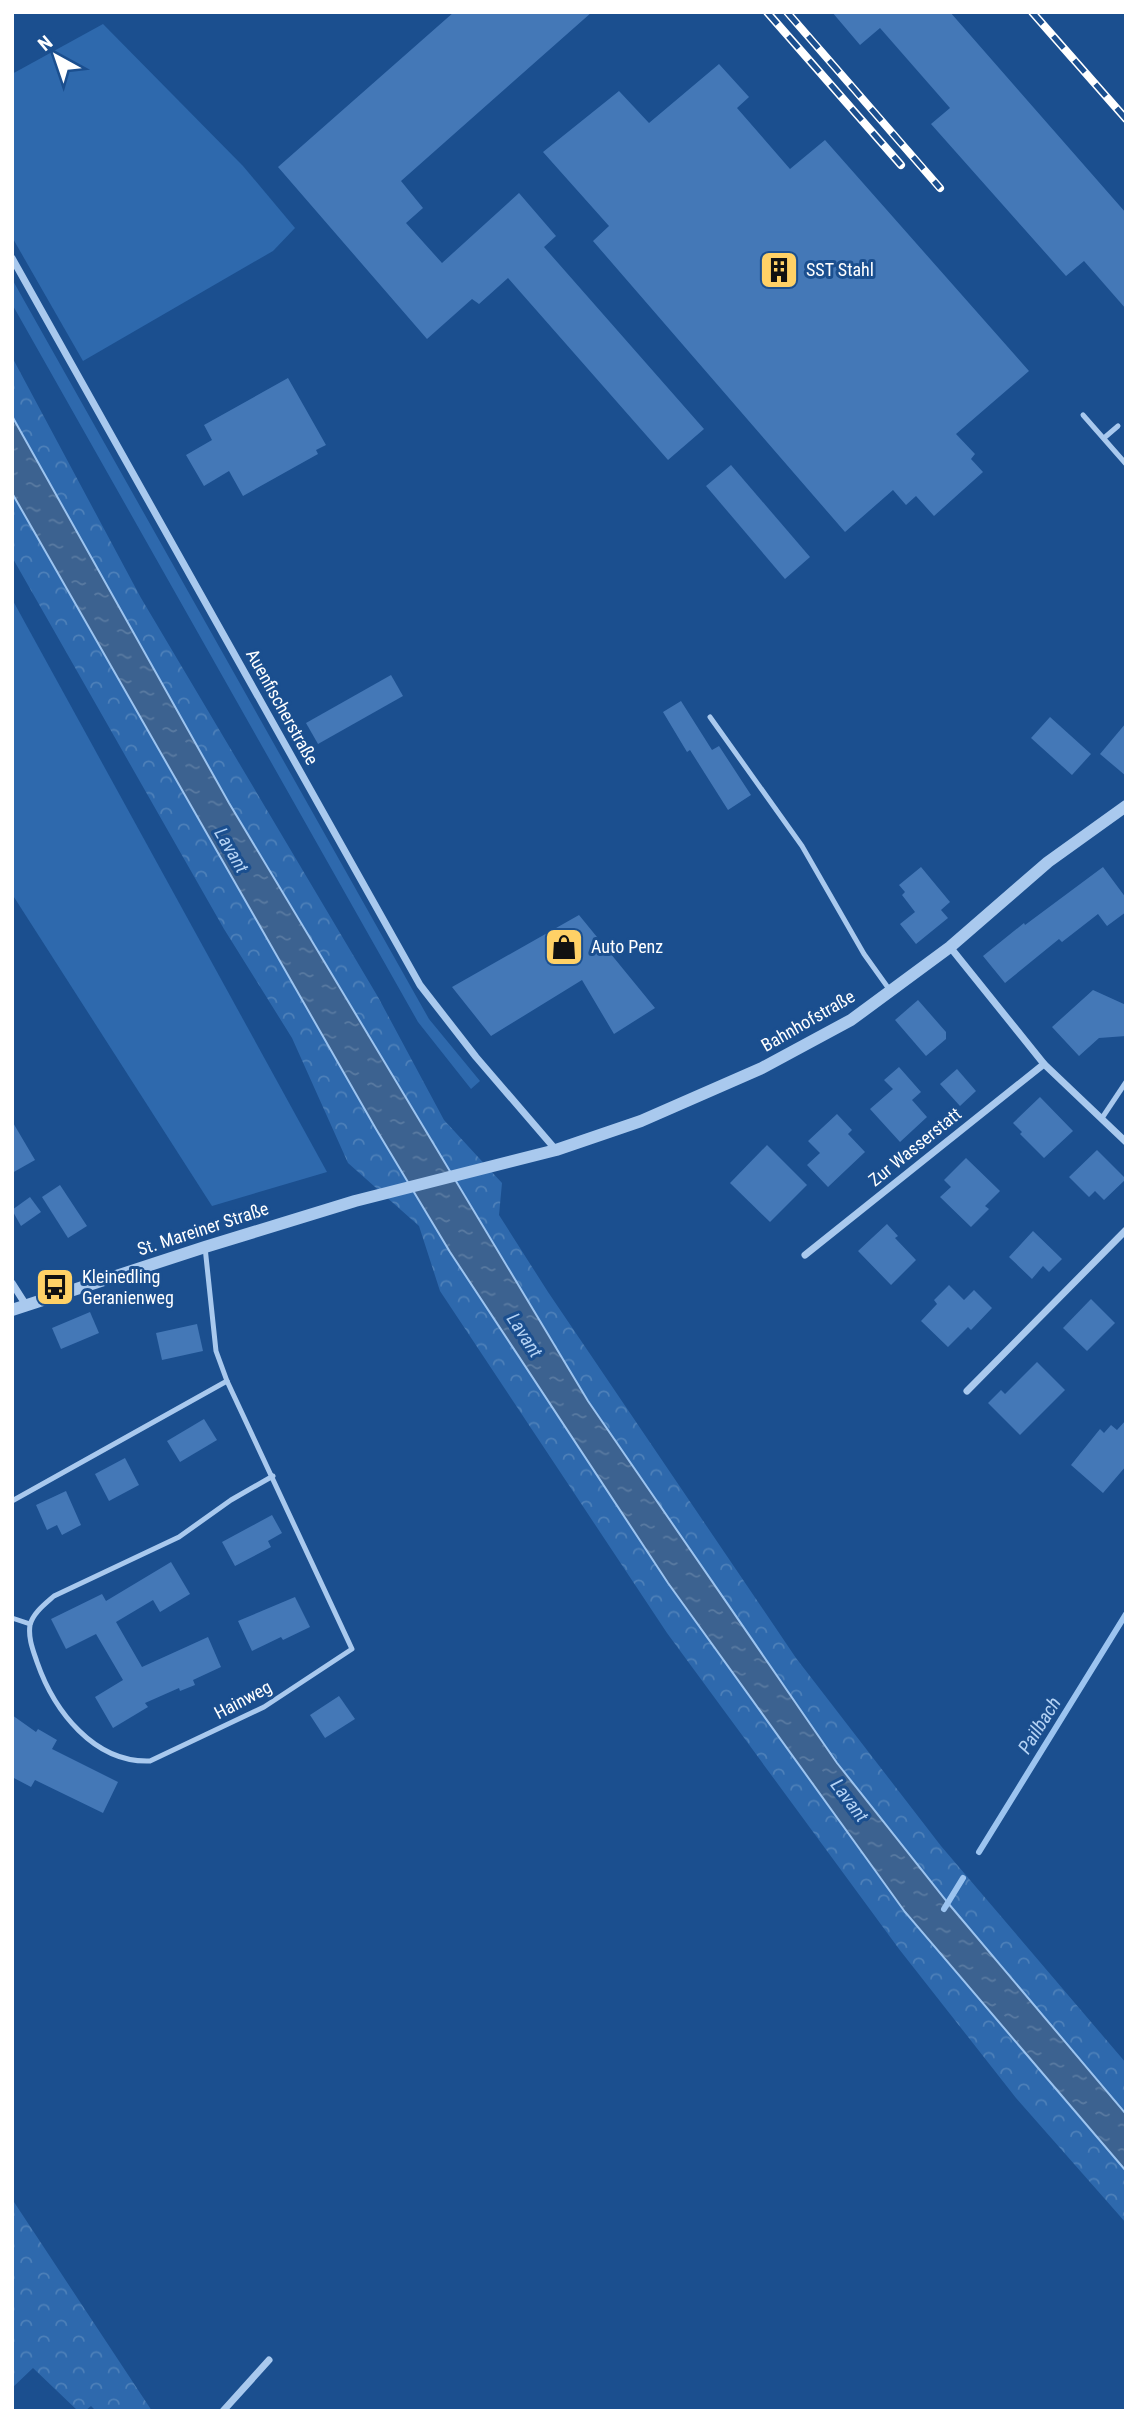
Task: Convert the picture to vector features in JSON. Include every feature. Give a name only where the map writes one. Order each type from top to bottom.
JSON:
[{"type":"street","name":"Auenfischerstraße","points":[[12,258],[420,985],[476,1057],[556,1150]]},
{"type":"street","name":"Bahnhofstraße","points":[[499,1165],[556,1150],[641,1121],[762,1068],[851,1020],[950,947],[1048,862],[1126,806]]},
{"type":"street","points":[[950,947],[1044,1064],[1126,1142]]},
{"type":"street","name":"Zur Wasserstatt","points":[[805,1255],[1044,1064]]},
{"type":"street","name":"St. Mareiner Straße","points":[[12,1310],[366,1198],[499,1165]]},
{"type":"street","points":[[967,1391],[1126,1230]]},
{"type":"street","points":[[12,1283],[26,1305]]},
{"type":"street","points":[[223,2411],[269,2360]]},
{"type":"lane","points":[[1083,415],[1126,464]]},
{"type":"lane","points":[[1104,439],[1118,426]]},
{"type":"lane","points":[[710,717],[802,846],[864,954],[890,991]]},
{"type":"lane","points":[[1102,1118],[1126,1082]]},
{"type":"lane","name":"Hainweg","points":[[30,1624],[30,1642],[42,1675],[53,1698],[71,1723],[92,1742],[117,1757],[133,1762],[150,1761],[264,1707],[352,1649],[227,1381],[216,1351],[205,1247]]},
{"type":"lane","points":[[12,1501],[227,1381]]},
{"type":"lane","points":[[12,1618],[30,1624],[39,1609],[54,1596],[179,1536],[231,1500],[273,1476]]},
{"type":"green space","points":[[103,24],[243,166],[295,228],[273,251],[83,361],[12,237],[12,74]]},
{"type":"green space","points":[[12,279],[429,1019],[480,1081],[471,1089],[418,1022],[12,304]]},
{"type":"green space","points":[[12,357],[141,598],[378,997],[444,1120],[502,1183],[499,1215],[548,1292],[796,1658],[941,1846],[1126,2063],[1126,2114],[948,1903],[837,1763],[588,1401],[229,803],[12,416]]},
{"type":"green space","points":[[12,493],[376,1129],[450,1252],[905,1912],[1126,2171],[1126,2223],[1016,2098],[899,1949],[667,1633],[440,1291],[419,1226],[348,1163],[292,1038],[224,929],[12,557]]},
{"type":"green space","points":[[12,599],[327,1172],[212,1206],[12,894]]},
{"type":"green space","points":[[12,2199],[152,2411],[96,2411],[91,2406],[85,2411],[78,2411],[33,2368],[12,2388]]},
{"type":"water","name":"Lavant","points":[[12,416],[229,803],[588,1401],[837,1763],[948,1903],[1126,2114],[1126,2171],[905,1912],[668,1583],[450,1252],[376,1129],[12,493]]},
{"type":"building","points":[[454,12],[592,12],[401,181],[423,208],[406,223],[442,263],[519,193],[556,236],[544,247],[704,429],[668,460],[508,278],[479,304],[472,299],[427,339],[278,167]]},
{"type":"building","points":[[832,12],[950,12],[1126,213],[1126,309],[1084,261],[1066,276],[931,124],[950,108],[880,28],[860,45]]},
{"type":"building","name":"SST Stahl","points":[[719,64],[749,97],[737,108],[790,169],[825,140],[1029,371],[956,434],[975,454],[971,459],[983,472],[934,516],[916,496],[906,505],[893,490],[845,532],[593,241],[609,226],[543,152],[619,91],[649,123]]},
{"type":"building","points":[[288,378],[326,445],[316,450],[318,454],[243,496],[229,471],[204,486],[186,455],[212,440],[204,425]]},
{"type":"building","points":[[731,465],[810,557],[785,579],[706,486]]},
{"type":"building","points":[[391,675],[403,696],[318,744],[306,723]]},
{"type":"building","points":[[681,701],[712,750],[719,746],[751,795],[728,810],[690,750],[687,752],[663,712]]},
{"type":"building","points":[[1050,717],[1091,754],[1072,775],[1031,738]]},
{"type":"building","points":[[1126,723],[1126,776],[1100,754]]},
{"type":"building","points":[[921,867],[950,902],[941,910],[948,918],[916,944],[900,924],[915,912],[902,895],[905,892],[899,885]]},
{"type":"building","points":[[1103,867],[1126,898],[1126,912],[1107,926],[1098,914],[1062,942],[1059,939],[1005,983],[983,956]]},
{"type":"building","name":"Auto Penz","points":[[579,915],[655,1008],[614,1034],[582,980],[491,1036],[452,987]]},
{"type":"building","points":[[1093,990],[1126,1005],[1126,1036],[1099,1038],[1079,1056],[1052,1027]]},
{"type":"building","points":[[918,1000],[946,1032],[946,1039],[926,1056],[895,1020]]},
{"type":"building","points":[[899,1067],[921,1092],[912,1100],[927,1117],[900,1142],[870,1109],[893,1089],[884,1080]]},
{"type":"building","points":[[957,1069],[976,1091],[960,1106],[940,1084]]},
{"type":"building","points":[[1040,1097],[1073,1131],[1044,1158],[1013,1123]]},
{"type":"building","points":[[837,1114],[852,1130],[848,1134],[865,1152],[828,1187],[807,1165],[820,1153],[808,1141]]},
{"type":"building","points":[[12,1121],[35,1160],[12,1173]]},
{"type":"building","points":[[767,1145],[807,1185],[770,1222],[730,1183]]},
{"type":"building","points":[[1097,1150],[1126,1179],[1104,1200],[1095,1191],[1089,1197],[1069,1177]]},
{"type":"building","points":[[966,1158],[1000,1191],[985,1206],[989,1209],[971,1227],[940,1197],[951,1187],[944,1180]]},
{"type":"building","points":[[60,1185],[87,1226],[68,1238],[42,1197]]},
{"type":"building","points":[[30,1197],[41,1212],[21,1226],[12,1210]]},
{"type":"building","points":[[887,1224],[898,1236],[895,1238],[916,1260],[891,1285],[858,1251]]},
{"type":"building","points":[[1033,1231],[1062,1259],[1049,1272],[1043,1266],[1032,1279],[1009,1257]]},
{"type":"building","points":[[949,1285],[964,1300],[974,1290],[992,1308],[971,1330],[968,1327],[948,1347],[921,1321],[937,1304],[934,1300]]},
{"type":"building","points":[[1091,1299],[1115,1323],[1087,1351],[1063,1328]]},
{"type":"building","points":[[90,1312],[99,1333],[61,1349],[52,1328]]},
{"type":"building","points":[[197,1324],[203,1351],[162,1360],[156,1333]]},
{"type":"building","points":[[1037,1362],[1065,1390],[1020,1435],[988,1403],[1001,1390],[1005,1394]]},
{"type":"building","points":[[204,1419],[217,1440],[180,1462],[167,1441]]},
{"type":"building","points":[[1126,1420],[1126,1466],[1103,1493],[1071,1465],[1100,1429],[1104,1433],[1111,1425],[1117,1430]]},
{"type":"building","points":[[125,1458],[139,1485],[109,1501],[95,1474]]},
{"type":"building","points":[[66,1491],[81,1525],[62,1535],[57,1525],[47,1530],[36,1505]]},
{"type":"building","points":[[272,1515],[282,1533],[268,1541],[271,1547],[235,1566],[222,1542]]},
{"type":"building","points":[[171,1562],[190,1594],[160,1612],[153,1600],[116,1622],[142,1667],[208,1637],[221,1667],[193,1680],[195,1685],[180,1691],[179,1688],[145,1703],[148,1707],[113,1728],[95,1697],[123,1680],[96,1634],[66,1649],[51,1619],[102,1594],[106,1601]]},
{"type":"building","points":[[295,1597],[310,1627],[252,1651],[238,1621]]},
{"type":"building","points":[[339,1696],[355,1719],[325,1738],[310,1715]]},
{"type":"building","points":[[12,1715],[36,1732],[38,1729],[57,1740],[52,1749],[118,1782],[103,1813],[35,1780],[31,1787],[12,1777]]},
{"type":"waterway","name":"Pailbach","points":[[979,1852],[1126,1614]]},
{"type":"waterway","name":"Pailbach","points":[[944,1909],[963,1878]]},
{"type":"railway","points":[[767,12],[901,165]]},
{"type":"railway","points":[[787,12],[940,188]]},
{"type":"railway","points":[[1032,12],[1126,119]]},
{"type":"place","name":"SST Stahl","points":[[779,270]]},
{"type":"place","name":"Auto Penz","points":[[564,947]]},
{"type":"place","name":"Kleinedling Geranienweg","points":[[55,1287]]}]
